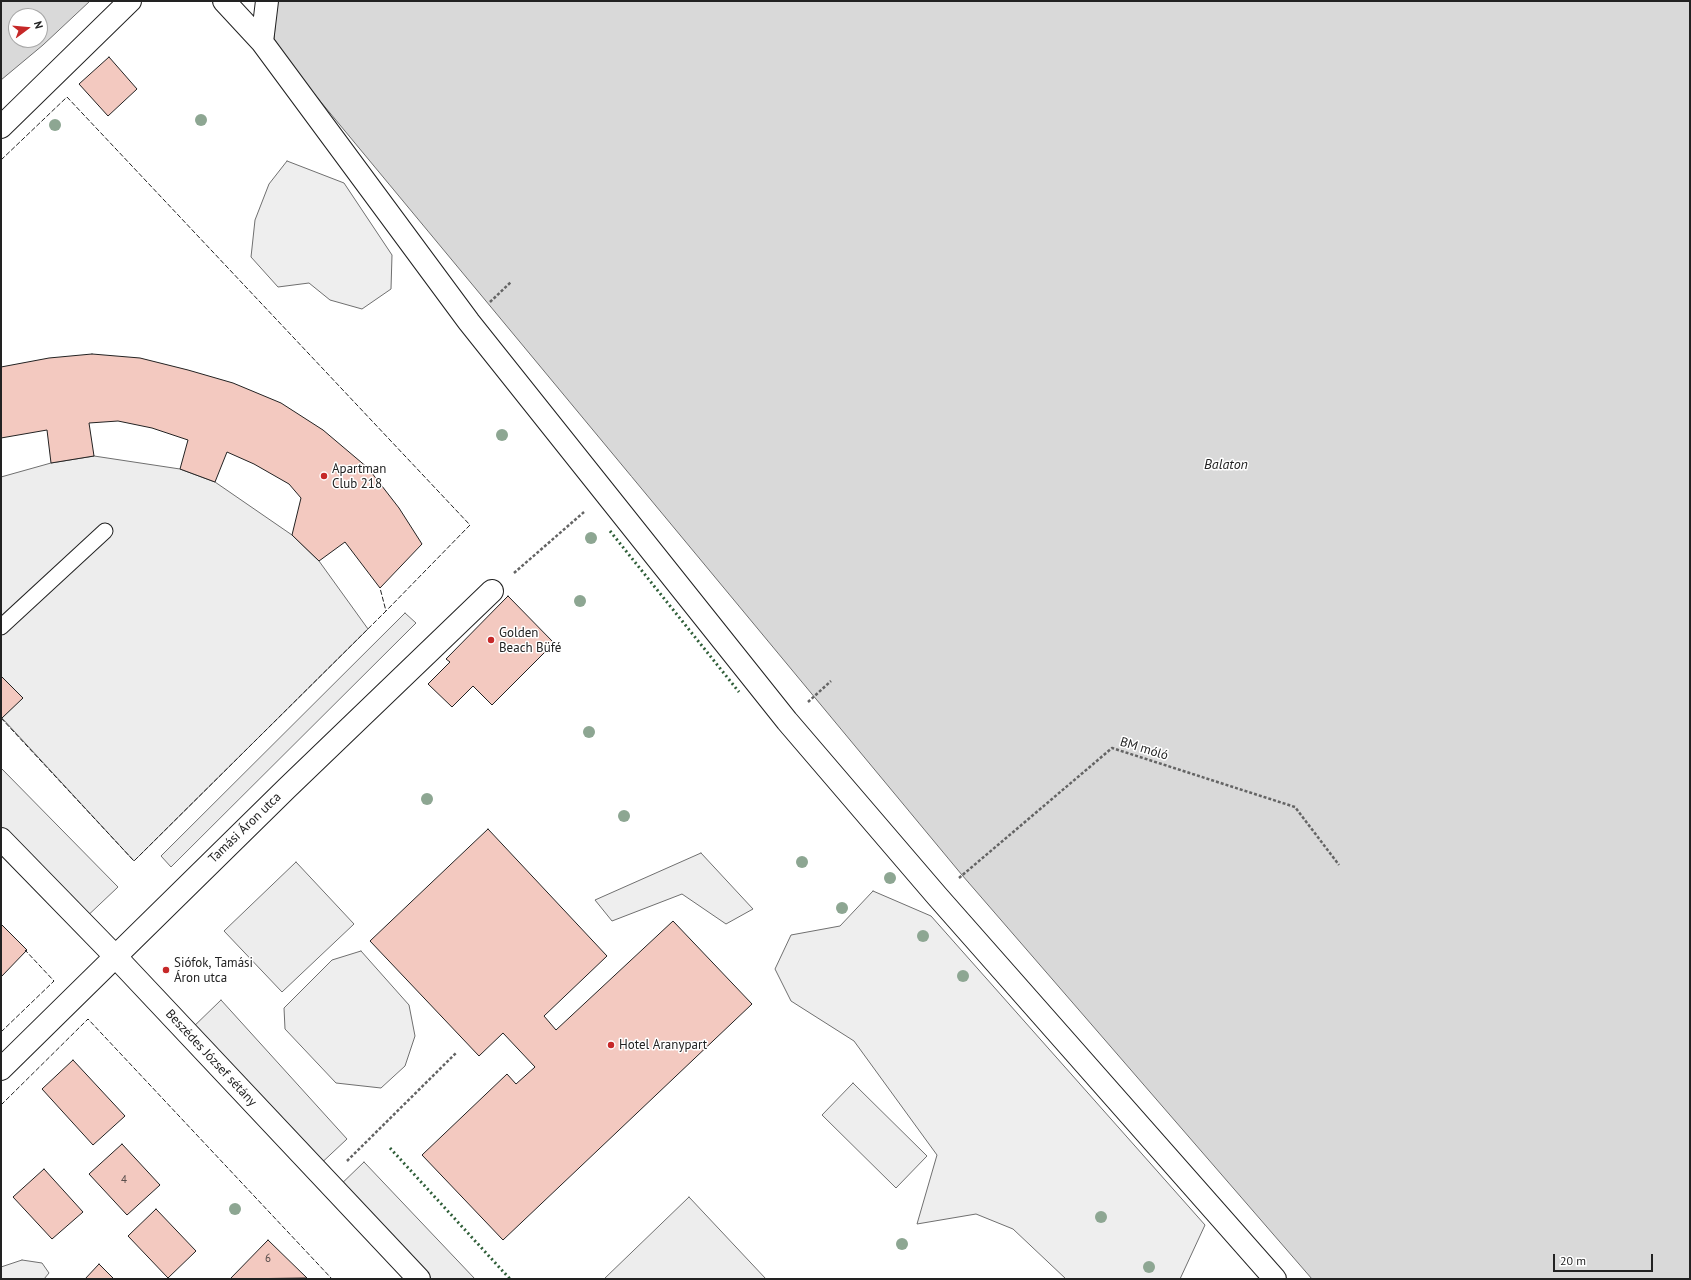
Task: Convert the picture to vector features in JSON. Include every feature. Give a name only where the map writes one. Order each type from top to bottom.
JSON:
[{"type":"street","points":[[1,128],[130,1]]},
{"type":"street","points":[[224,1],[262,42],[468,322],[787,721],[937,896],[1275,1279]]},
{"type":"street","points":[[262,42],[267,1]]},
{"type":"street","name":"Tamási Áron utca","points":[[1,1069],[287,788],[492,591]]},
{"type":"street","name":"Beszédes József sétány","points":[[1,839],[115,956],[419,1279]]},
{"type":"lane","points":[[1,627],[105,531]]},
{"type":"path","points":[[492,591],[605,494]]},
{"type":"path","name":"BM móló","points":[[937,896],[1112,748],[1295,807],[1339,865]]},
{"type":"path","points":[[327,1182],[457,1052]]},
{"type":"shaded area","points":[[287,161],[344,183],[392,255],[391,289],[362,309],[330,300],[309,283],[278,287],[251,257],[255,220],[269,184]]},
{"type":"shaded area","points":[[94,456],[180,469],[215,482],[292,535],[319,561],[368,629],[134,861],[2,718],[22,698],[1,676],[1,477],[51,463]]},
{"type":"shaded area","points":[[405,613],[416,623],[171,867],[161,856]]},
{"type":"shaded area","points":[[1,768],[118,887],[81,922],[1,839]]},
{"type":"shaded area","points":[[701,853],[753,909],[726,924],[682,894],[612,921],[595,900]]},
{"type":"shaded area","points":[[296,862],[354,924],[282,992],[224,931]]},
{"type":"shaded area","points":[[873,891],[931,916],[1205,1225],[1180,1279],[1066,1279],[1013,1229],[976,1214],[917,1224],[937,1155],[854,1041],[791,1001],[775,969],[791,935],[840,926]]},
{"type":"shaded area","points":[[361,951],[409,1005],[415,1036],[405,1066],[381,1088],[336,1083],[285,1029],[284,1008],[332,960]]},
{"type":"shaded area","points":[[221,1000],[347,1139],[315,1169],[187,1033]]},
{"type":"shaded area","points":[[853,1083],[927,1156],[896,1188],[822,1115]]},
{"type":"shaded area","points":[[364,1162],[475,1279],[419,1279],[335,1190]]},
{"type":"shaded area","points":[[689,1197],[766,1279],[604,1279]]},
{"type":"shaded area","points":[[22,1260],[42,1263],[49,1273],[44,1279],[1,1279],[1,1267]]},
{"type":"water","points":[[1,1],[90,1],[48,40],[48,8],[8,8],[8,48],[39,48],[1,80]]},
{"type":"water","name":"Balaton","points":[[277,1],[1690,1],[1690,1279],[1312,1279],[962,875],[301,78],[274,39]]},
{"type":"building","points":[[109,57],[137,89],[108,116],[79,84]]},
{"type":"building","name":"Apartman Club 218","points":[[92,354],[140,358],[188,370],[233,383],[281,403],[323,430],[368,468],[399,508],[422,544],[380,588],[345,542],[319,561],[292,535],[301,498],[289,484],[254,464],[227,452],[215,482],[180,469],[188,440],[152,428],[118,421],[89,423],[94,456],[51,463],[47,430],[1,438],[1,367],[49,358]]},
{"type":"building","points":[[508,596],[554,643],[492,705],[473,686],[452,707],[428,684],[450,662],[446,659]]},
{"type":"building","points":[[1,676],[23,698],[2,718],[1,718]]},
{"type":"building","name":"Hotel Aranypart","points":[[488,829],[607,956],[544,1016],[556,1030],[673,921],[752,1004],[503,1240],[422,1155],[507,1074],[516,1084],[535,1067],[503,1033],[479,1056],[370,941]]},
{"type":"building","points":[[1,924],[27,950],[1,977]]},
{"type":"building","points":[[73,1060],[125,1116],[93,1145],[42,1089]]},
{"type":"building","points":[[122,1144],[160,1185],[127,1215],[89,1174]]},
{"type":"building","points":[[44,1169],[83,1212],[52,1239],[13,1197]]},
{"type":"building","points":[[156,1209],[196,1251],[168,1278],[128,1236]]},
{"type":"building","points":[[268,1240],[307,1278],[230,1279]]},
{"type":"building","points":[[99,1264],[114,1279],[85,1279]]},
{"type":"hedge","points":[[610,531],[739,692]]},
{"type":"hedge","points":[[390,1148],[510,1279]]},
{"type":"fence","points":[[1,160],[67,97],[470,525],[386,611]]},
{"type":"fence","points":[[1,718],[134,861],[386,611],[380,588]]},
{"type":"fence","points":[[1,1032],[54,981],[25,950]]},
{"type":"fence","points":[[1,1105],[88,1019],[332,1279]]},
{"type":"place","name":"Apartman Club 218","points":[[324,476]]},
{"type":"place","name":"Golden Beach Büfé","points":[[491,640]]},
{"type":"place","name":"Siófok, Tamási Áron utca","points":[[166,970]]},
{"type":"place","name":"Hotel Aranypart","points":[[611,1045]]}]
